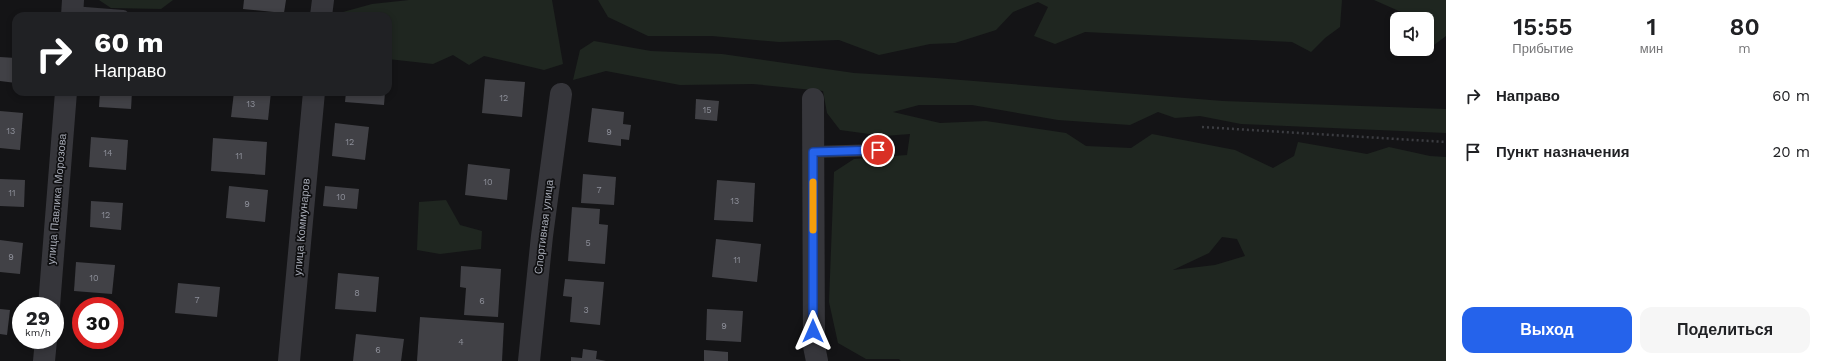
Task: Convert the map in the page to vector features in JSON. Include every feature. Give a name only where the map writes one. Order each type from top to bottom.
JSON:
[{"type":"street","points":[[322,12],[323,0]]},
{"type":"street","name":"Спортивная улица","points":[[529,361],[542,236],[561,94]]},
{"type":"street","name":"улица Павлика Морозова","points":[[50,297],[66,96]]},
{"type":"street","name":"улица Коммунаров","points":[[289,361],[314,96]]},
{"type":"street","points":[[813,99],[814,346],[817,361]]},
{"type":"street","points":[[44,361],[45,349]]},
{"type":"lane","points":[[72,9],[94,12]]},
{"type":"lane","points":[[813,152],[878,150]]},
{"type":"path","points":[[1202,127],[1446,142]]},
{"type":"shaded area","points":[[99,0],[173,0],[161,9],[111,8]]},
{"type":"shaded area","points":[[409,0],[552,0],[563,64],[544,70],[484,56],[469,65],[453,55],[433,64],[392,59],[392,12],[343,12],[372,4]]},
{"type":"shaded area","points":[[598,0],[1342,0],[1340,27],[1325,38],[1311,52],[1292,42],[1085,32],[1055,44],[1034,36],[1048,7],[1038,2],[1013,12],[996,30],[955,43],[930,44],[879,55],[839,40],[779,42],[712,36],[648,36],[608,17]]},
{"type":"shaded area","points":[[1374,0],[1446,0],[1446,36],[1434,45],[1434,12],[1401,12]]},
{"type":"shaded area","points":[[594,41],[651,51],[722,54],[854,73],[936,78],[1223,101],[1446,109],[1446,133],[1241,124],[1200,116],[1175,118],[1158,112],[1130,125],[1058,120],[972,105],[919,105],[893,112],[940,123],[986,121],[1066,133],[1086,146],[1131,148],[1152,134],[1235,150],[1273,168],[1294,156],[1298,142],[1367,154],[1389,147],[1430,156],[1446,157],[1446,361],[901,361],[899,359],[866,359],[838,343],[829,302],[834,172],[854,159],[907,155],[910,134],[884,136],[840,130],[827,113],[823,91],[753,84],[680,85],[606,71],[573,80],[580,50]],"holes":[[[1222,237],[1237,239],[1245,256],[1215,265],[1173,270],[1209,253]]]},
{"type":"shaded area","points":[[446,200],[460,225],[482,231],[481,249],[440,254],[417,250],[419,202]]},
{"type":"building","points":[[244,0],[286,0],[284,12],[243,9]]},
{"type":"building","points":[[0,57],[12,58],[12,82],[0,81]]},
{"type":"building","points":[[485,79],[525,82],[522,117],[482,113]]},
{"type":"building","points":[[100,96],[132,96],[131,109],[99,107]]},
{"type":"building","points":[[234,96],[271,96],[268,120],[231,117]]},
{"type":"building","points":[[346,96],[385,96],[384,105],[345,102]]},
{"type":"building","points":[[696,99],[719,101],[717,121],[695,119]]},
{"type":"building","points":[[592,108],[624,112],[623,124],[631,125],[629,140],[621,139],[621,146],[588,142]]},
{"type":"building","points":[[0,111],[23,113],[20,150],[0,148]]},
{"type":"building","points":[[335,123],[369,127],[365,160],[332,156]]},
{"type":"building","points":[[91,137],[128,140],[126,170],[89,167]]},
{"type":"building","points":[[213,138],[267,142],[265,175],[211,171]]},
{"type":"building","points":[[468,164],[510,169],[507,200],[465,195]]},
{"type":"building","points":[[583,174],[616,177],[614,205],[581,203]]},
{"type":"building","points":[[0,179],[25,180],[24,207],[0,206]]},
{"type":"building","points":[[717,180],[755,183],[753,222],[714,220]]},
{"type":"building","points":[[229,186],[268,190],[265,222],[226,218]]},
{"type":"building","points":[[325,186],[359,189],[357,209],[323,206]]},
{"type":"building","points":[[91,201],[123,203],[121,230],[90,227]]},
{"type":"building","points":[[572,207],[600,209],[599,224],[608,225],[605,264],[568,261]]},
{"type":"building","points":[[716,239],[761,244],[757,282],[712,277]]},
{"type":"building","points":[[0,240],[23,243],[20,274],[0,272]]},
{"type":"building","points":[[76,262],[115,265],[112,294],[74,291]]},
{"type":"building","points":[[461,266],[501,269],[498,317],[464,315],[466,288],[460,287]]},
{"type":"building","points":[[338,273],[379,277],[376,312],[335,309]]},
{"type":"building","points":[[565,279],[604,282],[600,325],[570,322],[572,297],[563,296]]},
{"type":"building","points":[[178,283],[220,287],[217,317],[175,313]]},
{"type":"building","points":[[0,309],[10,310],[7,335],[0,334]]},
{"type":"building","points":[[707,309],[743,311],[741,342],[706,340]]},
{"type":"building","points":[[420,317],[504,323],[502,361],[417,361]]},
{"type":"building","points":[[356,334],[404,339],[401,361],[353,361]]},
{"type":"building","points":[[583,349],[597,351],[596,359],[606,361],[571,361],[571,357],[582,358]]},
{"type":"building","points":[[704,350],[728,352],[728,361],[704,361]]},
{"type":"slow traffic","points":[[813,182],[813,230]]},
{"type":"route","points":[[813,331],[813,152],[878,150]]}]
